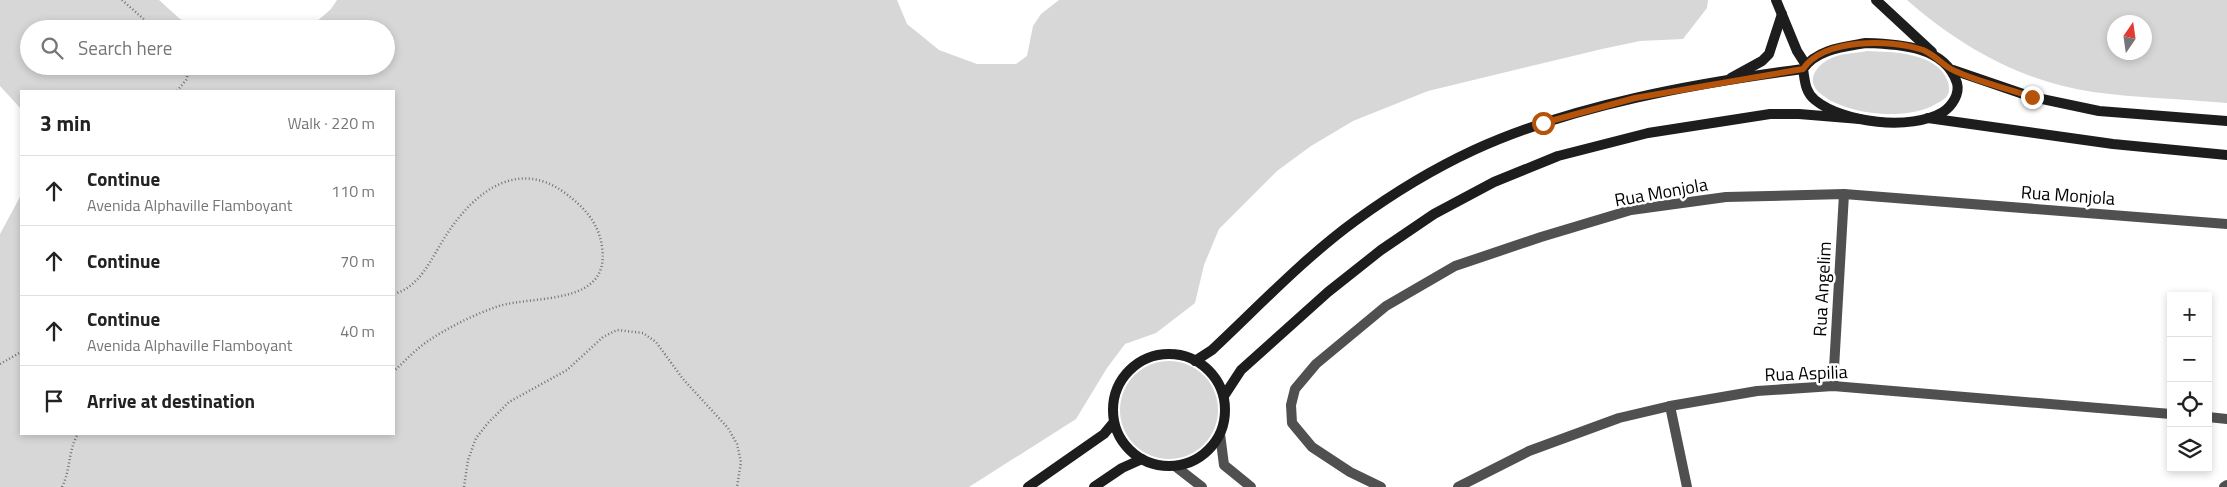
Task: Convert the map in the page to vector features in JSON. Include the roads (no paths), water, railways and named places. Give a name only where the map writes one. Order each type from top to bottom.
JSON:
[{"type":"street","points":[[1776,0],[1805,67],[1806,88],[1814,100],[1830,109],[1860,119]]},
{"type":"street","points":[[1876,0],[1953,70],[2032,97],[2099,111],[2227,121]]},
{"type":"street","points":[[1723,82],[1762,61],[1769,54],[1782,14]]},
{"type":"street","points":[[1195,360],[1212,350],[1302,266],[1354,222],[1412,182],[1475,150],[1543,123],[1635,98],[1805,67],[1821,54],[1866,43],[1895,44],[1922,50],[1939,58]]},
{"type":"street","points":[[1224,396],[1241,370],[1328,292],[1381,250],[1434,214],[1494,182],[1558,156],[1648,134],[1770,114],[1799,114],[1895,123],[1927,118],[1943,112],[1953,103],[1958,88],[1953,70]]},
{"type":"street","points":[[1927,118],[2113,144],[2227,155]]},
{"type":"street","name":"Rua Monjola","points":[[1381,487],[1350,472],[1312,447],[1292,423],[1291,406],[1295,389],[1316,364],[1386,306],[1455,266],[1541,236],[1631,210],[1726,197],[1844,194],[2227,224]]},
{"type":"street","name":"Rua Angelim","points":[[1833,386],[1844,194]]},
{"type":"street","points":[[1160,355],[1178,355],[1195,360],[1213,375],[1224,396],[1224,422],[1220,434],[1209,450],[1194,460],[1175,466],[1158,465],[1142,459],[1129,449],[1120,437],[1114,422],[1113,404],[1118,387],[1128,372],[1143,361],[1160,355]]},
{"type":"street","name":"Rua Aspilia","points":[[1458,487],[1529,451],[1619,418],[1670,406],[1758,391],[1833,386],[2167,414]]},
{"type":"street","points":[[1670,406],[1687,487]]},
{"type":"street","points":[[2212,417],[2227,418]]},
{"type":"street","points":[[1028,487],[1104,434],[1114,422]]},
{"type":"street","points":[[1220,434],[1224,465],[1251,487]]},
{"type":"street","points":[[1094,487],[1122,468],[1142,459]]},
{"type":"street","points":[[1175,466],[1202,487]]}]
